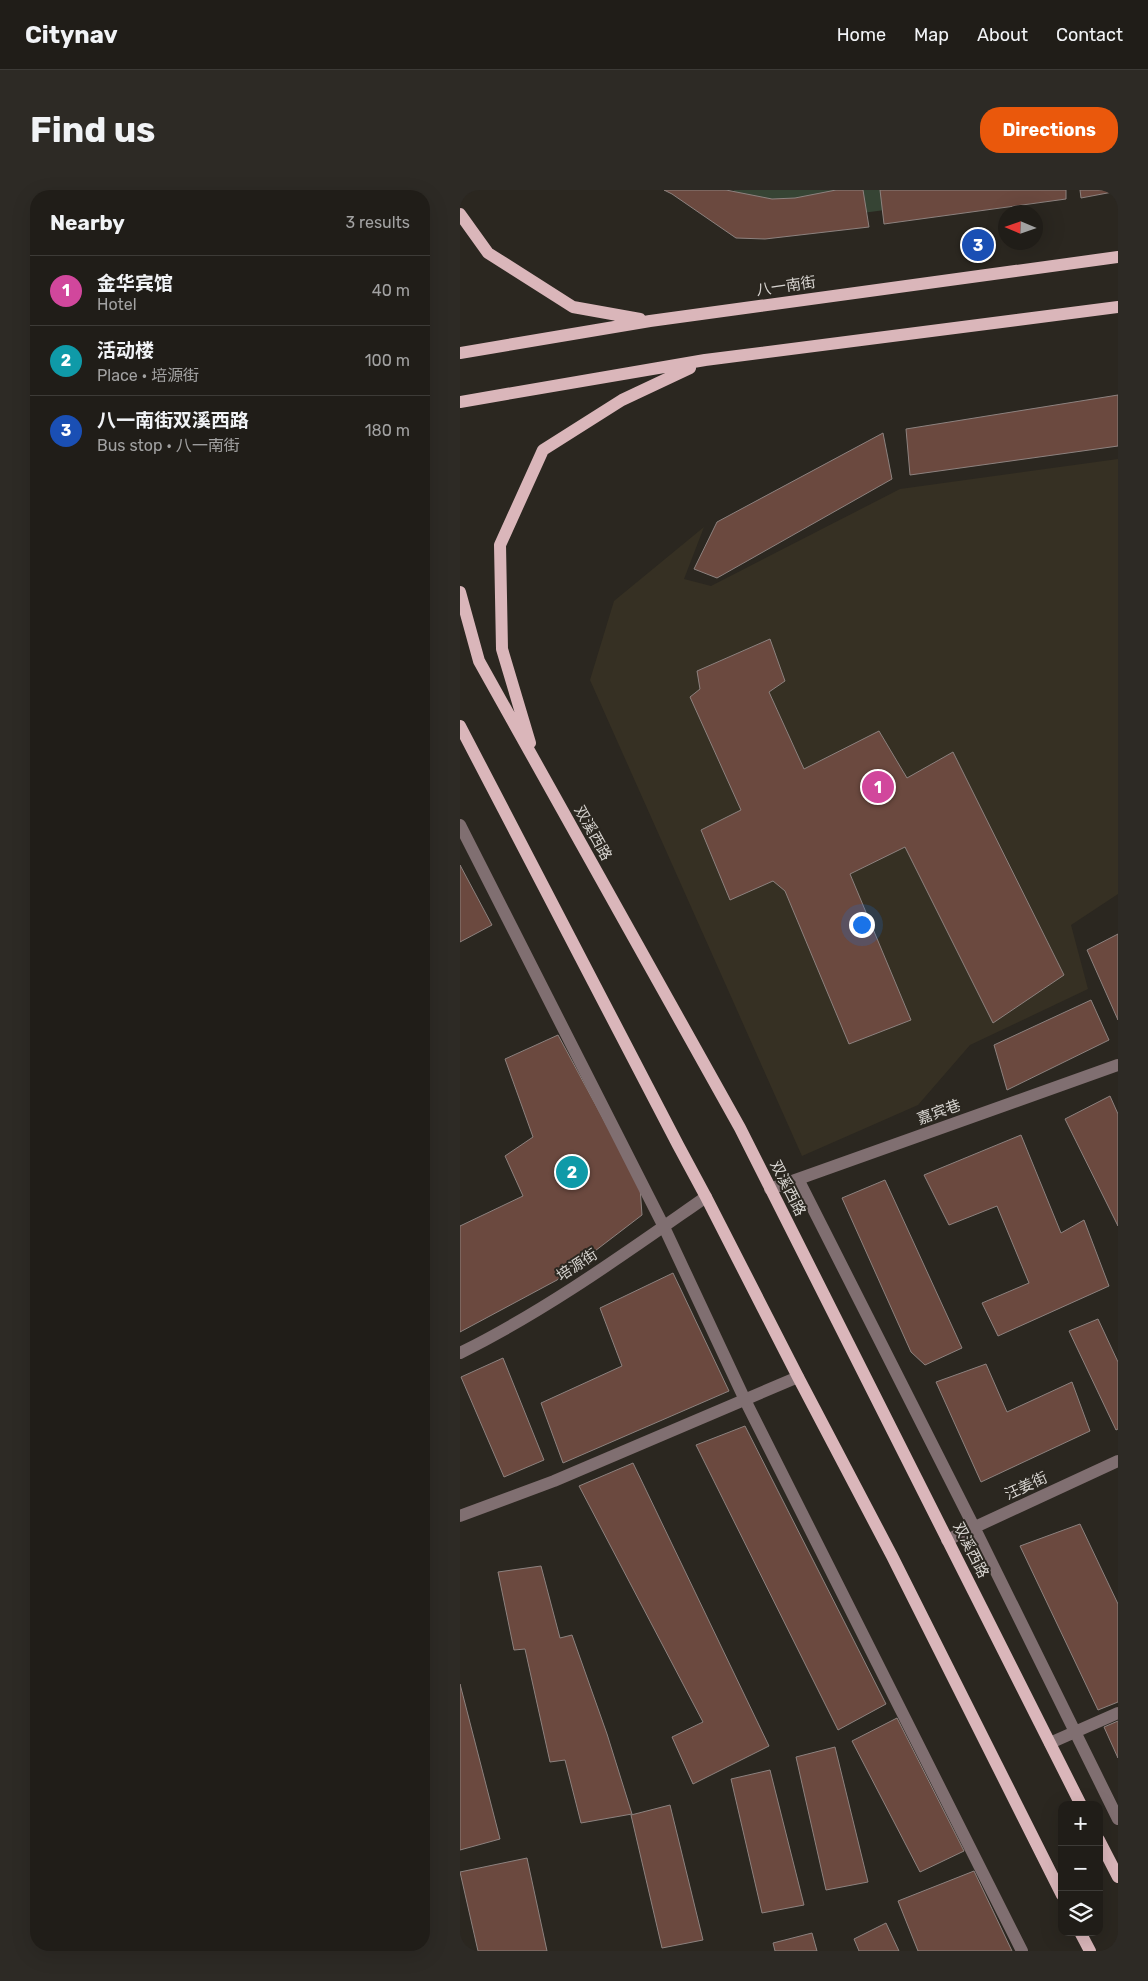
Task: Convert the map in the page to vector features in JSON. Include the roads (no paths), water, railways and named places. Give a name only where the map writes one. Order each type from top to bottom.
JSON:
[{"type":"main road","points":[[460,214],[488,253],[573,307],[650,321]]},
{"type":"main road","name":"八一南街","points":[[460,353],[650,321],[1118,257]]},
{"type":"main road","points":[[460,402],[705,360],[1118,307]]},
{"type":"main road","points":[[536,765],[502,649],[500,545],[543,450],[622,400],[705,360]]},
{"type":"main road","name":"双溪西路","points":[[460,592],[478,661],[735,1120],[1080,1801]]},
{"type":"main road","points":[[460,726],[892,1556],[1060,1891]]},
{"type":"main road","points":[[1102,1846],[1118,1877]]},
{"type":"main road","points":[[1082,1936],[1090,1951]]},
{"type":"street","points":[[460,825],[664,1227],[745,1400],[1022,1951]]},
{"type":"street","name":"嘉宾巷","points":[[770,1189],[1118,1065]]},
{"type":"street","points":[[798,1179],[974,1527],[1118,1819]]},
{"type":"street","name":"培源街","points":[[460,1353],[502,1332],[623,1255],[706,1196]]},
{"type":"street","points":[[460,1516],[554,1481],[798,1377]]},
{"type":"street","name":"汪姜街","points":[[947,1540],[1118,1461]]},
{"type":"street","points":[[1050,1743],[1118,1714]]},
{"type":"place","name":"八一南街双溪西路","points":[[978,245]]},
{"type":"place","name":"金华宾馆","points":[[878,787]]},
{"type":"place","name":"活动楼","points":[[572,1172]]}]
